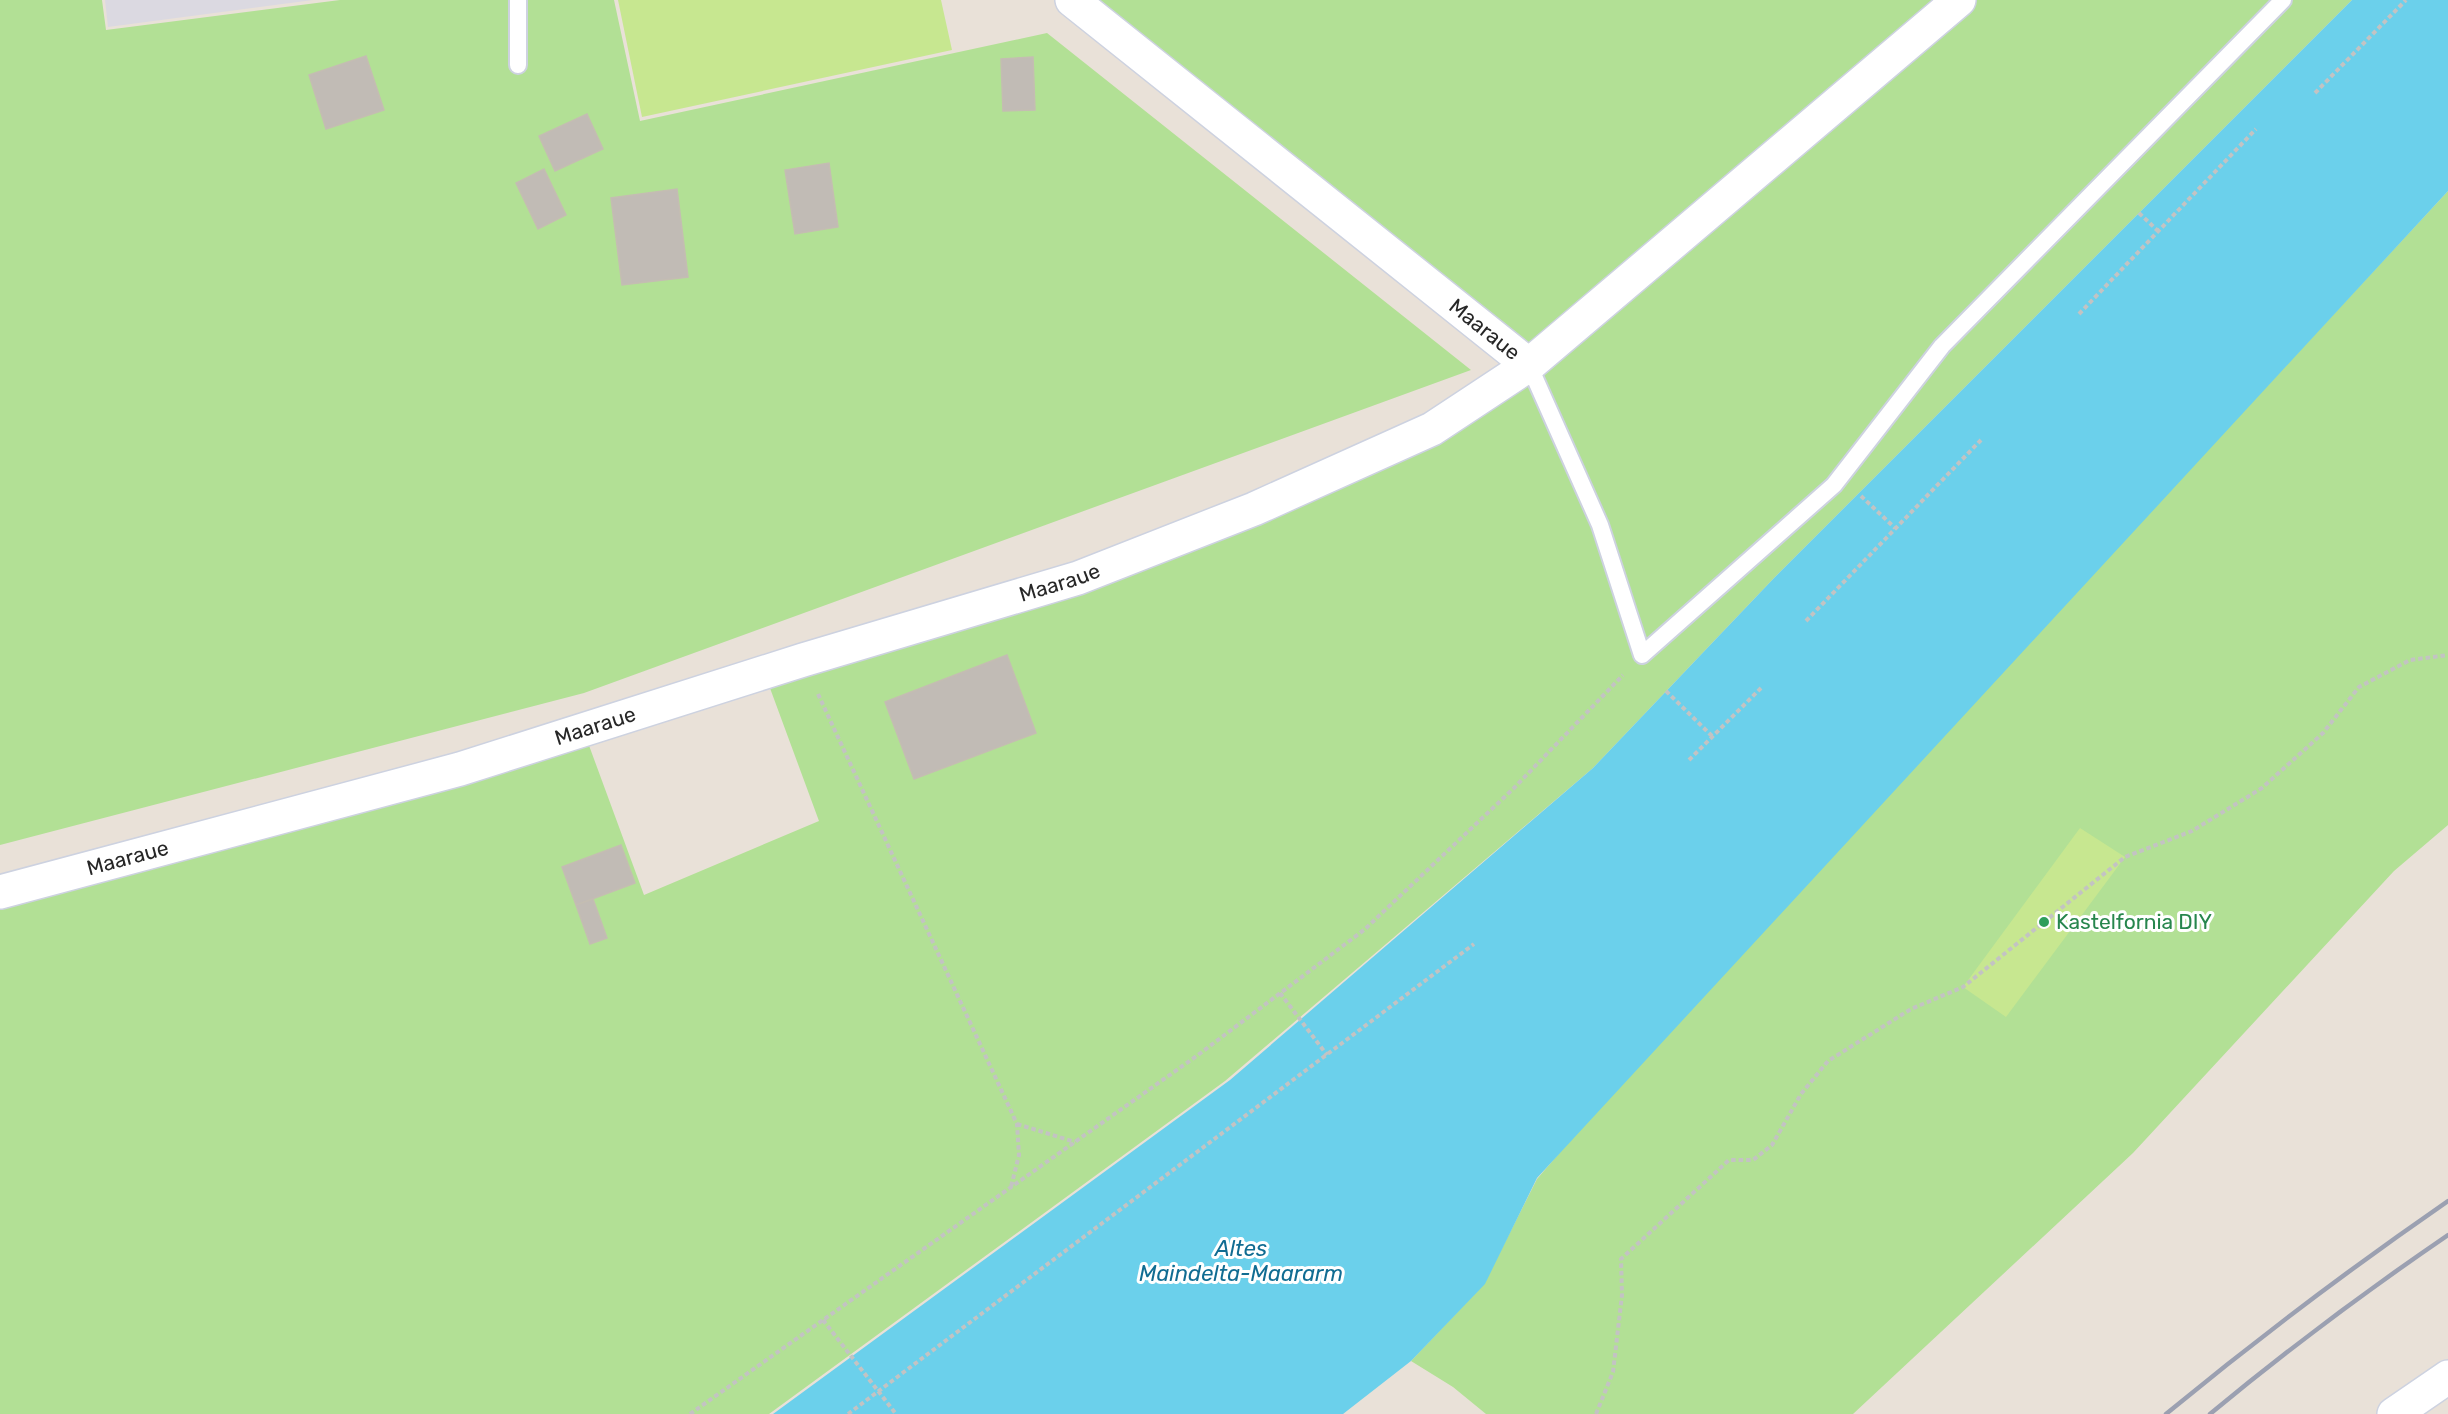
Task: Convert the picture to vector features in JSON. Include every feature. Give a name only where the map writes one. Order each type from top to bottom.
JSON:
[{"type":"street","name":"Maaraue","points":[[0,892],[460,769],[803,660],[1078,578],[1254,509],[1432,429],[1529,365],[1072,0]]},
{"type":"street","points":[[1529,365],[1959,0]]},
{"type":"street","points":[[2394,1414],[2448,1377]]},
{"type":"lane","points":[[518,0],[518,65]]},
{"type":"lane","points":[[1529,365],[1600,525],[1642,655],[1833,485],[1942,345],[2283,0]]},
{"type":"path","points":[[2315,93],[2406,0]]},
{"type":"path","points":[[2079,314],[2256,129]]},
{"type":"path","points":[[2139,213],[2158,231]]},
{"type":"path","points":[[1806,621],[1981,440]]},
{"type":"path","points":[[1858,493],[1895,528]]},
{"type":"path","points":[[690,1414],[1198,1055],[1364,930],[1514,788],[1642,655]]},
{"type":"path","points":[[1596,1414],[1613,1372],[1622,1295],[1621,1259],[1729,1160],[1753,1160],[1772,1145],[1801,1094],[1828,1061],[1911,1009],[1964,987],[2125,857],[2192,831],[2262,788],[2324,734],[2359,687],[2410,660],[2448,656]]},
{"type":"path","points":[[803,660],[1017,1124],[1019,1155],[1011,1187]]},
{"type":"path","points":[[1689,760],[1761,688]]},
{"type":"path","points":[[1666,691],[1712,736]]},
{"type":"path","points":[[848,1414],[1474,944]]},
{"type":"path","points":[[1280,993],[1327,1055]]},
{"type":"path","points":[[1017,1124],[1075,1142]]},
{"type":"path","points":[[823,1320],[896,1414]]},
{"type":"shaded area","points":[[105,0],[313,0],[108,27]]},
{"type":"green space","points":[[0,0],[102,0],[106,30],[340,0],[614,0],[640,121],[1047,33],[1471,370],[584,693],[0,845]]},
{"type":"green space","points":[[618,0],[941,0],[952,50],[642,117]]},
{"type":"green space","points":[[1096,0],[1947,0],[1527,351]]},
{"type":"green space","points":[[1959,0],[2352,0],[1775,577],[1593,768],[1225,1081],[769,1414],[0,1414],[0,906],[109,880],[587,740],[644,895],[819,821],[767,680],[1078,578],[1432,429]]},
{"type":"green space","points":[[2448,191],[2448,825],[2394,871],[2133,1153],[1853,1414],[1486,1414],[1453,1387],[1411,1361],[1484,1284],[1537,1179],[1611,1093]]},
{"type":"green space","name":"Kastelfornia DIY","points":[[2080,828],[2125,857],[2006,1017],[1963,987]]},
{"type":"water","name":"Altes Maindelta-Maararm","points":[[2352,0],[2448,0],[2448,191],[1537,1178],[1485,1284],[1411,1361],[1343,1414],[773,1414],[1230,1080],[1593,768],[1775,577]]},
{"type":"building","points":[[366,56],[384,110],[326,129],[309,75]]},
{"type":"building","points":[[1033,57],[1035,110],[1003,111],[1001,59]]},
{"type":"building","points":[[587,114],[603,149],[555,171],[539,136]]},
{"type":"building","points":[[829,163],[838,227],[795,234],[785,170]]},
{"type":"building","points":[[544,169],[566,215],[538,229],[516,183]]},
{"type":"building","points":[[677,189],[688,277],[622,285],[611,198]]},
{"type":"building","points":[[1007,655],[1036,733],[914,779],[885,702]]},
{"type":"building","points":[[621,845],[635,883],[576,905],[562,867]]},
{"type":"building","points":[[593,899],[607,938],[590,944],[576,905]]},
{"type":"railway","points":[[2166,1414],[2305,1304],[2448,1201]]},
{"type":"railway","points":[[2210,1414],[2327,1322],[2448,1235]]},
{"type":"place","name":"Kastelfornia DIY","points":[[2044,922]]}]
